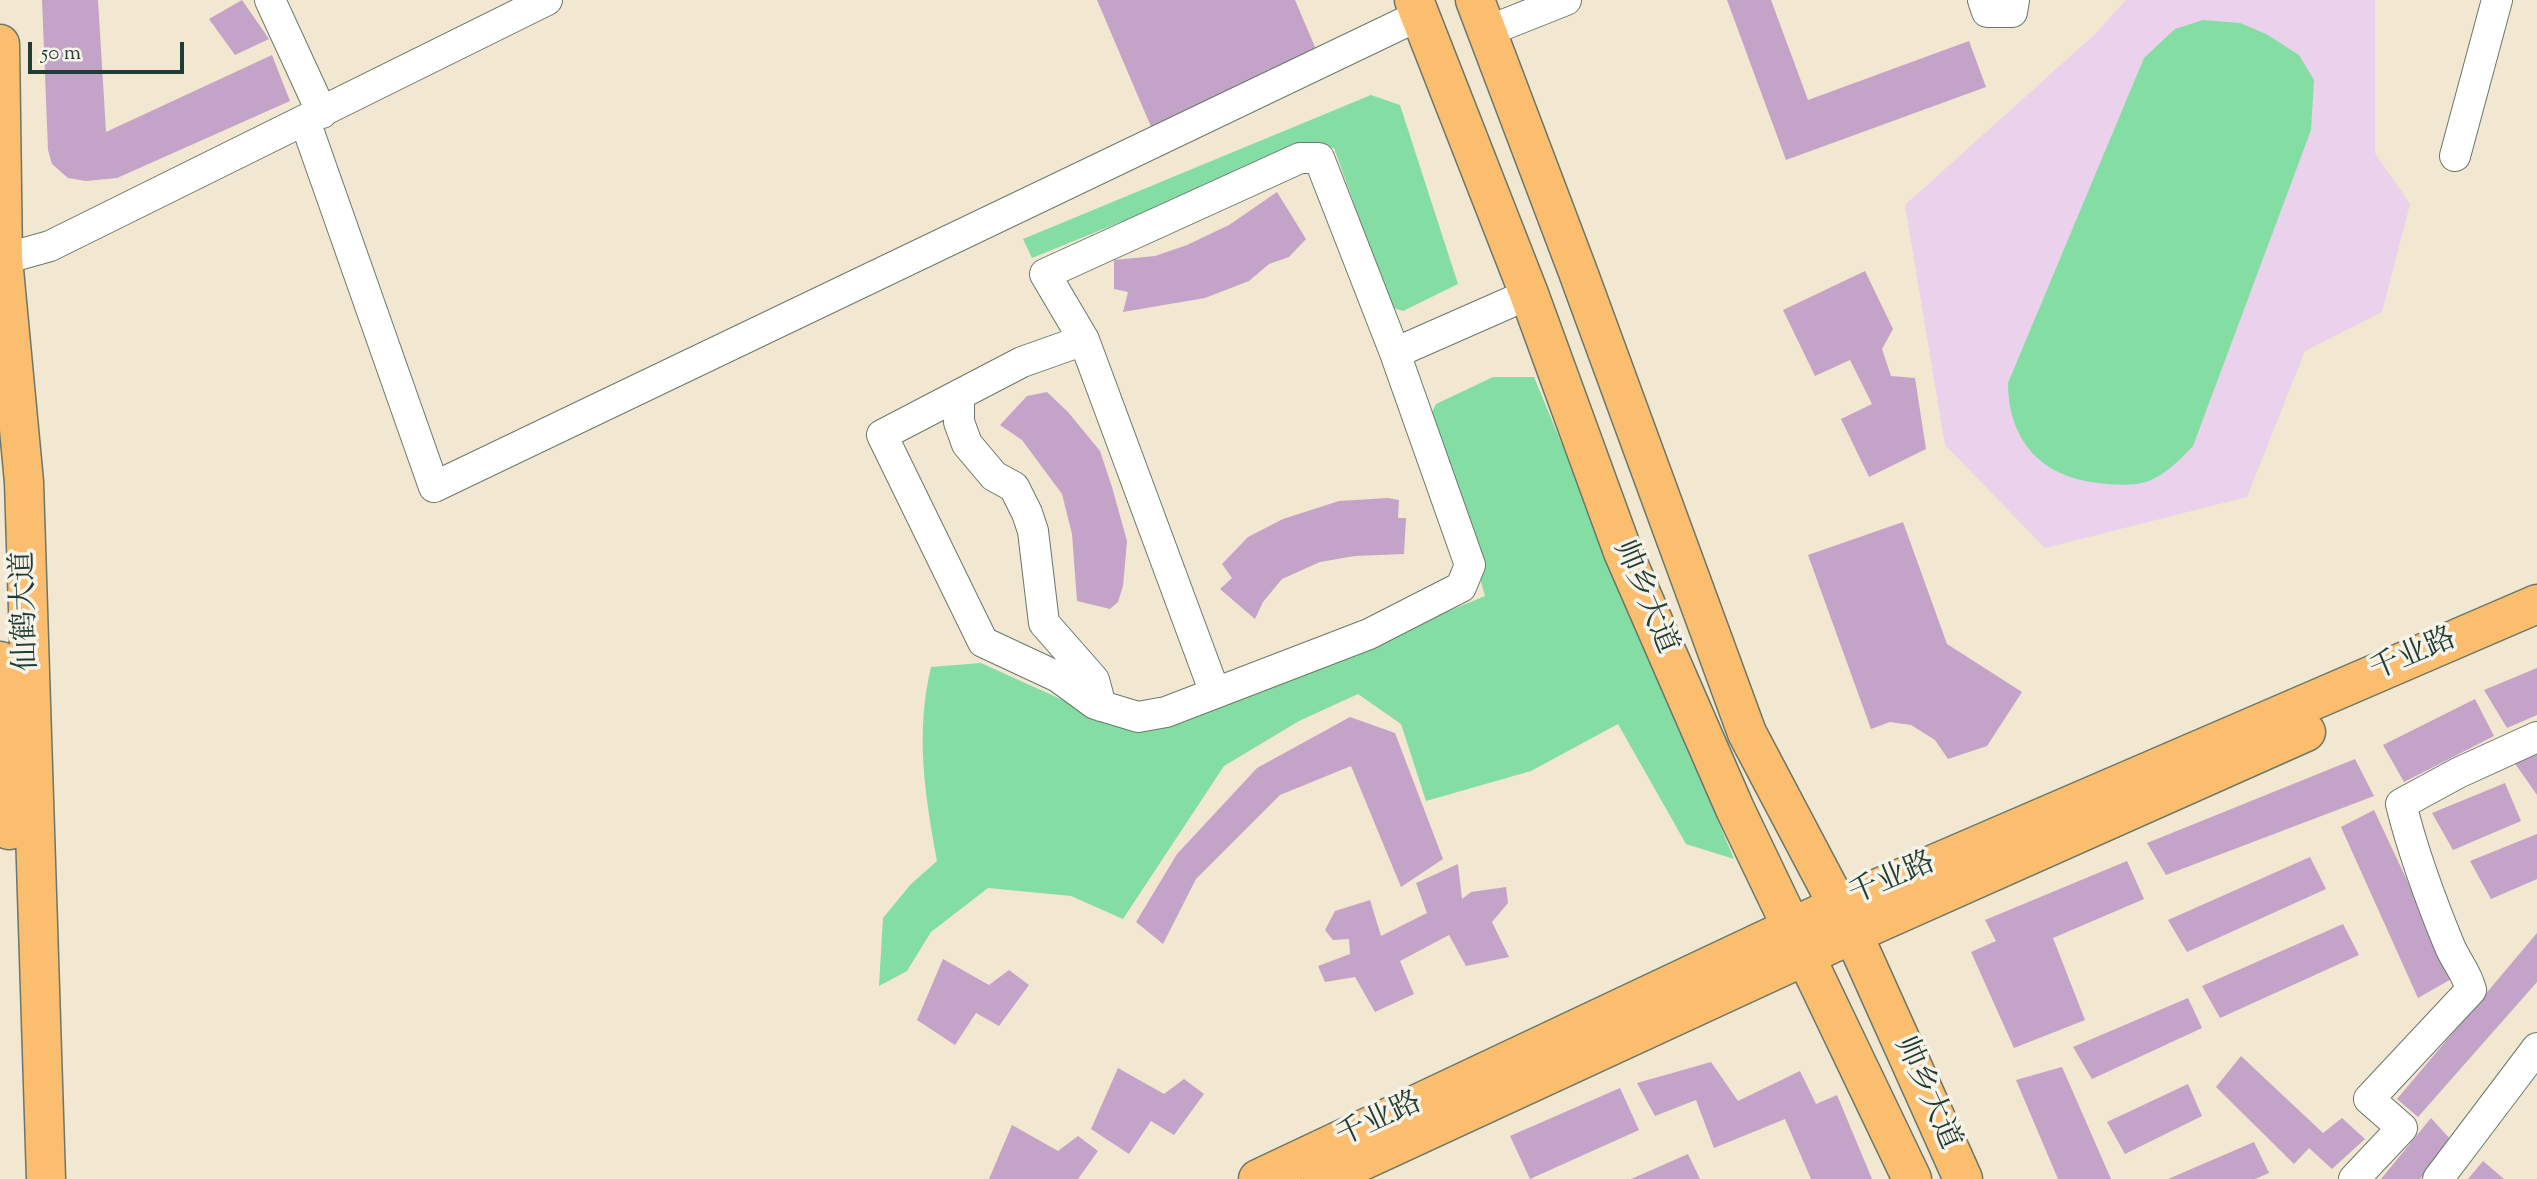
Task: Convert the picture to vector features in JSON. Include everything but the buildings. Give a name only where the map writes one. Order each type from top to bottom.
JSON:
[{"type":"main road","name":"帅乡大道","points":[[1417,8],[1529,293],[1623,552],[1799,942],[1912,1179]]},
{"type":"main road","name":"帅乡大道","points":[[1481,16],[1747,733],[1846,919],[1963,1179]]},
{"type":"main road","name":"仙鹤大道","points":[[0,44],[2,260],[24,482],[46,1179]]},
{"type":"main road","name":"千业路","points":[[1323,1179],[1846,919],[2537,604]]},
{"type":"main road","name":"千业路","points":[[1846,919],[2537,629]]},
{"type":"main road","name":"仙鹤大道","points":[[0,661],[26,1179]]},
{"type":"main road","name":"千业路","points":[[1258,1179],[1799,942]]},
{"type":"street","points":[[270,0],[314,117],[434,487],[1417,8]]},
{"type":"street","points":[[2,260],[50,246],[547,0]]},
{"type":"street","points":[[1481,16],[1566,0]]},
{"type":"street","points":[[1983,0],[1987,12],[2012,12],[2014,0]]},
{"type":"street","points":[[2455,156],[2497,0]]},
{"type":"street","points":[[1084,340],[1022,362],[883,435],[892,459],[983,642],[1058,677],[1101,706],[1138,717],[1166,712],[1368,635],[1461,587],[1470,565],[1395,353],[1319,158],[1300,158],[1045,274],[1084,340],[1215,693]]},
{"type":"street","points":[[1395,353],[1529,293]]},
{"type":"street","points":[[959,395],[959,422],[967,444],[994,476],[1014,487],[1027,513],[1033,531],[1044,624],[1094,680],[1101,706]]},
{"type":"street","points":[[2354,1179],[2402,1128],[2369,1098],[2472,990],[2467,974],[2451,951],[2408,833],[2401,804],[2458,773],[2537,737]]},
{"type":"street","points":[[2438,1179],[2537,1048]]},
{"type":"shaded area","points":[[2126,0],[2375,0],[2375,153],[2410,204],[2382,312],[2305,351],[2247,497],[2045,548],[1945,445],[1905,205],[2094,35]]},
{"type":"green space","points":[[2203,20],[2240,23],[2266,34],[2299,55],[2314,80],[2311,130],[2193,446],[2178,462],[2146,482],[2116,485],[2078,479],[2044,464],[2021,438],[2014,422],[2008,383],[2144,58],[2175,29]]},
{"type":"green space","points":[[1371,95],[1400,105],[1458,284],[1403,311],[1391,307],[1334,148],[1313,144],[1032,258],[1023,239]]},
{"type":"green space","points":[[1493,377],[1534,377],[1734,859],[1686,844],[1618,724],[1531,771],[1426,801],[1401,724],[1358,694],[1299,721],[1224,766],[1123,919],[1071,896],[988,888],[931,932],[907,971],[879,986],[883,918],[911,884],[937,861],[926,788],[923,740],[926,692],[931,667],[981,663],[1129,730],[1169,727],[1485,596],[1432,412],[1436,404]]}]
